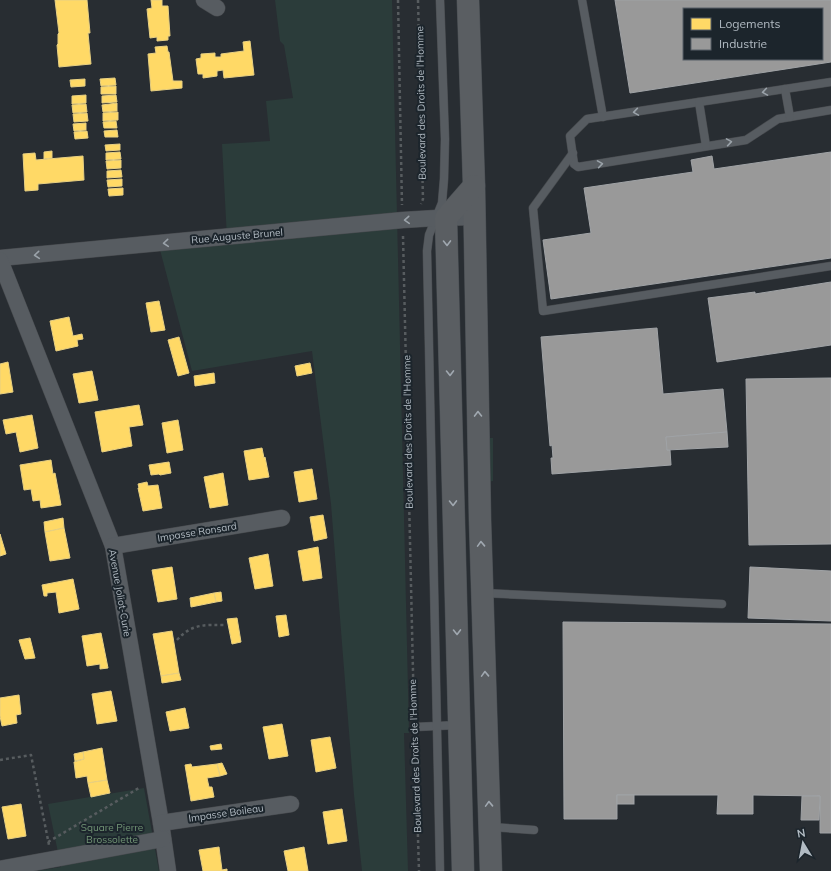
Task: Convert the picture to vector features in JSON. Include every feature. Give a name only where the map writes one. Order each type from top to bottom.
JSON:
[{"type":"main road","points":[[468,0],[474,186],[482,594],[491,871]]},
{"type":"main road","points":[[463,871],[441,218],[474,186]]},
{"type":"street","name":"Rue Auguste Brunel","points":[[0,259],[441,218],[474,217]]},
{"type":"street","name":"Avenue Joliot-Curie","points":[[0,259],[112,546],[161,823],[168,871]]},
{"type":"street","name":"Impasse Ronsard","points":[[112,546],[282,518]]},
{"type":"street","name":"Impasse Boileau","points":[[161,823],[291,804]]},
{"type":"street","points":[[0,869],[163,839]]},
{"type":"lane","points":[[440,0],[445,139],[444,166],[441,218],[429,235],[427,251],[440,871]]},
{"type":"lane","points":[[582,0],[602,117]]},
{"type":"lane","points":[[831,82],[587,119],[570,136],[574,164],[578,167],[746,140],[778,119],[831,110]]},
{"type":"lane","points":[[785,89],[790,117]]},
{"type":"lane","points":[[699,102],[706,146]]},
{"type":"lane","points":[[573,153],[533,208],[543,311],[831,266]]},
{"type":"lane","points":[[482,594],[722,604]]},
{"type":"lane","points":[[415,726],[459,725]]},
{"type":"lane","points":[[490,827],[534,830]]},
{"type":"path","points":[[398,0],[406,222]]},
{"type":"path","name":"Boulevard des Droits de l'Homme","points":[[418,0],[423,199],[406,222],[419,871]]},
{"type":"path","points":[[177,640],[190,628],[199,625],[226,625]]},
{"type":"path","points":[[0,760],[31,755],[52,860]]},
{"type":"path","points":[[48,842],[153,780]]},
{"type":"green space","points":[[275,0],[392,0],[409,733],[404,733],[408,871],[362,871],[354,795],[331,504],[312,351],[192,371],[159,246],[227,238],[222,144],[270,141],[266,101],[293,98],[284,45],[280,41]]},
{"type":"green space","points":[[487,438],[493,438],[493,481],[487,482]]},
{"type":"green space","name":"Square Pierre Brossolette","points":[[144,788],[159,871],[36,871],[61,867],[48,804]]},
{"type":"building: Logements","points":[[55,0],[87,0],[91,64],[59,67],[57,45],[59,33]]},
{"type":"building: Logements","points":[[151,0],[162,0],[162,6],[168,6],[170,36],[168,36],[168,40],[157,41],[157,37],[150,38],[147,9],[152,8]]},
{"type":"building: Logements","points":[[250,41],[254,75],[224,78],[223,70],[217,71],[217,76],[203,78],[203,74],[198,74],[196,59],[201,58],[201,54],[215,53],[215,57],[221,57],[221,54],[244,51],[243,42]]},
{"type":"building: Logements","points":[[167,46],[173,81],[182,81],[182,88],[151,91],[148,54],[156,53],[155,47]]},
{"type":"building: Logements","points":[[115,78],[116,85],[101,86],[100,79]]},
{"type":"building: Logements","points":[[85,79],[85,86],[71,87],[70,80]]},
{"type":"building: Logements","points":[[116,86],[116,94],[101,94],[101,87]]},
{"type":"building: Logements","points":[[86,95],[86,103],[72,104],[72,96]]},
{"type":"building: Logements","points":[[116,95],[117,102],[102,103],[102,96]]},
{"type":"building: Logements","points":[[117,103],[117,111],[103,112],[102,105]]},
{"type":"building: Logements","points":[[86,104],[87,112],[73,113],[72,105]]},
{"type":"building: Logements","points":[[118,112],[118,120],[103,121],[103,113]]},
{"type":"building: Logements","points":[[87,113],[88,121],[74,122],[73,114]]},
{"type":"building: Logements","points":[[116,121],[117,128],[104,128],[103,122]]},
{"type":"building: Logements","points":[[86,123],[86,130],[74,131],[73,124]]},
{"type":"building: Logements","points":[[117,130],[118,137],[105,137],[104,131]]},
{"type":"building: Logements","points":[[87,131],[88,138],[75,139],[74,132]]},
{"type":"building: Logements","points":[[120,144],[120,150],[106,151],[105,145]]},
{"type":"building: Logements","points":[[52,151],[52,158],[44,159],[44,152]]},
{"type":"building: Logements","points":[[120,152],[121,159],[106,160],[106,153]]},
{"type":"building: Logements","points":[[35,153],[36,160],[83,156],[84,180],[38,184],[38,190],[25,191],[23,154]]},
{"type":"building: Logements","points":[[121,160],[121,168],[107,169],[106,161]]},
{"type":"building: Logements","points":[[121,170],[122,177],[107,178],[107,171]]},
{"type":"building: Logements","points":[[122,179],[122,186],[108,187],[107,180]]},
{"type":"building: Logements","points":[[123,188],[123,195],[109,196],[108,189]]},
{"type":"building: Logements","points":[[159,301],[165,330],[151,332],[146,303]]},
{"type":"building: Logements","points":[[69,317],[73,336],[82,334],[83,339],[77,340],[78,346],[56,351],[50,321]]},
{"type":"building: Logements","points":[[179,337],[189,373],[178,376],[168,340]]},
{"type":"building: Logements","points":[[8,362],[13,392],[0,394],[0,364]]},
{"type":"building: Logements","points":[[310,363],[312,373],[297,376],[295,366]]},
{"type":"building: Logements","points":[[92,371],[98,400],[79,403],[73,374]]},
{"type":"building: Logements","points":[[214,373],[215,383],[195,386],[194,376]]},
{"type":"building: Logements","points":[[139,405],[143,425],[129,427],[132,446],[102,452],[95,412]]},
{"type":"building: Logements","points":[[32,415],[38,448],[20,452],[16,432],[6,434],[3,420]]},
{"type":"building: Logements","points":[[178,420],[183,450],[167,453],[162,423]]},
{"type":"building: Logements","points":[[262,448],[269,477],[249,480],[244,451]]},
{"type":"building: Logements","points":[[51,460],[61,505],[41,508],[40,500],[33,501],[31,489],[24,490],[20,465]]},
{"type":"building: Logements","points":[[169,462],[171,473],[151,475],[149,465]]},
{"type":"building: Logements","points":[[312,469],[317,499],[299,502],[294,472]]},
{"type":"building: Logements","points":[[223,473],[228,505],[210,508],[204,477]]},
{"type":"building: Logements","points":[[147,482],[148,486],[158,485],[162,508],[143,511],[138,484]]},
{"type":"building: Logements","points":[[323,515],[327,538],[314,541],[310,517]]},
{"type":"building: Logements","points":[[63,518],[64,528],[45,532],[44,522]]},
{"type":"building: Logements","points":[[64,528],[70,558],[50,561],[45,532]]},
{"type":"building: Logements","points":[[0,534],[6,554],[0,556]]},
{"type":"building: Logements","points":[[318,547],[322,578],[303,581],[298,551]]},
{"type":"building: Logements","points":[[268,554],[273,586],[255,589],[249,558]]},
{"type":"building: Logements","points":[[172,567],[177,599],[158,602],[152,570]]},
{"type":"building: Logements","points":[[73,579],[79,609],[59,613],[56,592],[47,593],[47,596],[44,596],[42,585]]},
{"type":"building: Logements","points":[[221,592],[222,601],[216,602],[214,593]]},
{"type":"building: Logements","points":[[214,593],[216,602],[191,607],[190,598]]},
{"type":"building: Logements","points":[[286,615],[289,635],[279,637],[276,616]]},
{"type":"building: Logements","points":[[237,618],[241,642],[232,644],[227,619]]},
{"type":"building: Logements","points":[[172,631],[179,673],[161,676],[153,634]]},
{"type":"building: Logements","points":[[101,633],[108,668],[100,669],[100,664],[87,666],[82,636]]},
{"type":"building: Logements","points":[[30,638],[35,658],[25,659],[19,640]]},
{"type":"building: Logements","points":[[179,673],[181,680],[162,683],[161,676]]},
{"type":"building: Logements","points":[[111,691],[117,721],[97,724],[92,694]]},
{"type":"building: Logements","points":[[19,695],[21,714],[16,715],[17,723],[2,726],[0,716],[0,698]]},
{"type":"building: Logements","points":[[185,708],[189,728],[170,731],[166,712]]},
{"type":"building: Logements","points":[[282,724],[288,756],[269,759],[263,727]]},
{"type":"building: Logements","points":[[330,737],[336,768],[316,772],[311,740]]},
{"type":"building: Logements","points":[[221,744],[222,749],[211,750],[210,746]]},
{"type":"building: Logements","points":[[102,748],[107,780],[88,783],[87,776],[76,778],[74,762],[84,759],[83,752]]},
{"type":"building: Logements","points":[[83,752],[84,759],[75,761],[74,754]]},
{"type":"building: Logements","points":[[222,763],[227,774],[220,776],[217,764]]},
{"type":"building: Logements","points":[[191,764],[192,767],[217,764],[220,776],[207,778],[209,787],[212,787],[214,797],[191,801],[185,765]]},
{"type":"building: Logements","points":[[107,780],[110,793],[91,797],[88,783]]},
{"type":"building: Logements","points":[[21,804],[26,836],[8,839],[2,807]]},
{"type":"building: Logements","points":[[342,809],[347,841],[328,844],[323,812]]},
{"type":"building: Logements","points":[[219,847],[222,870],[227,869],[227,871],[203,871],[199,850]]},
{"type":"building: Logements","points":[[304,847],[308,871],[288,871],[284,851]]},
{"type":"building: Industrie","points":[[615,0],[831,0],[831,62],[630,93]]},
{"type":"building: Industrie","points":[[831,152],[831,258],[551,299],[543,240],[591,233],[584,188],[693,172],[691,160],[712,156],[714,169]]},
{"type":"building: Industrie","points":[[831,282],[831,345],[717,362],[708,298],[755,292],[755,294]]},
{"type":"building: Industrie","points":[[657,328],[663,394],[723,389],[727,432],[666,437],[667,450],[670,450],[671,465],[552,474],[552,445],[550,446],[541,337]]},
{"type":"building: Industrie","points":[[831,378],[831,544],[749,545],[746,379]]},
{"type":"building: Industrie","points":[[727,432],[728,447],[667,450],[666,437]]},
{"type":"building: Industrie","points":[[750,567],[831,571],[831,621],[748,618]]},
{"type":"building: Industrie","points":[[563,622],[831,624],[831,833],[820,833],[820,796],[753,795],[753,814],[717,814],[718,795],[617,795],[617,819],[564,819]]},
{"type":"building: Industrie","points":[[617,795],[634,795],[634,804],[617,804]]},
{"type":"building: Industrie","points":[[802,796],[820,796],[819,820],[801,820]]}]
